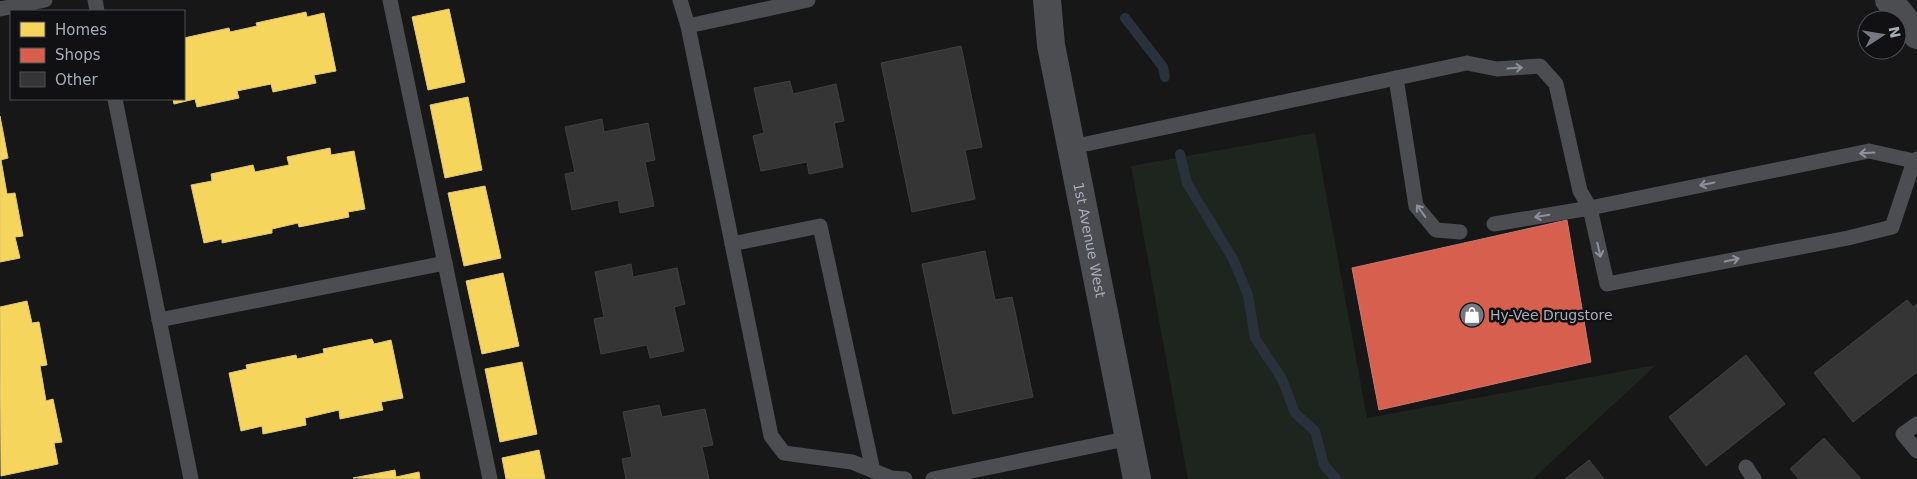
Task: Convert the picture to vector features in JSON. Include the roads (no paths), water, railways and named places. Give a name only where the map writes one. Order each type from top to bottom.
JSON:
[{"type":"street","name":"1st Avenue West","points":[[1047,0],[1051,45],[1137,479]]},
{"type":"street","points":[[1889,0],[1917,35]]},
{"type":"lane","points":[[0,9],[45,0]]},
{"type":"lane","points":[[390,0],[490,479]]},
{"type":"lane","points":[[680,0],[688,26],[771,436],[784,453],[852,462],[890,478],[905,479]]},
{"type":"lane","points":[[688,26],[808,0]]},
{"type":"lane","points":[[1072,147],[1467,63],[1497,69],[1540,66],[1556,84],[1580,190],[1590,208],[1608,284],[1848,238],[1892,227],[1916,160],[1869,151],[1590,208],[1494,224]]},
{"type":"lane","points":[[1396,78],[1416,206],[1436,230],[1460,232]]},
{"type":"lane","points":[[114,100],[191,479]]},
{"type":"lane","points":[[732,244],[820,226],[873,471]]},
{"type":"lane","points":[[159,320],[445,263]]},
{"type":"lane","points":[[1917,424],[1903,434],[1917,451]]},
{"type":"lane","points":[[933,479],[1130,438]]},
{"type":"waterway","points":[[1125,18],[1163,67],[1165,77]]},
{"type":"waterway","points":[[1180,154],[1187,183],[1233,259],[1248,295],[1255,338],[1282,379],[1295,413],[1315,431],[1324,465],[1336,479]]},
{"type":"place","name":"Hy-Vee Drugstore","points":[[1472,315]]}]
